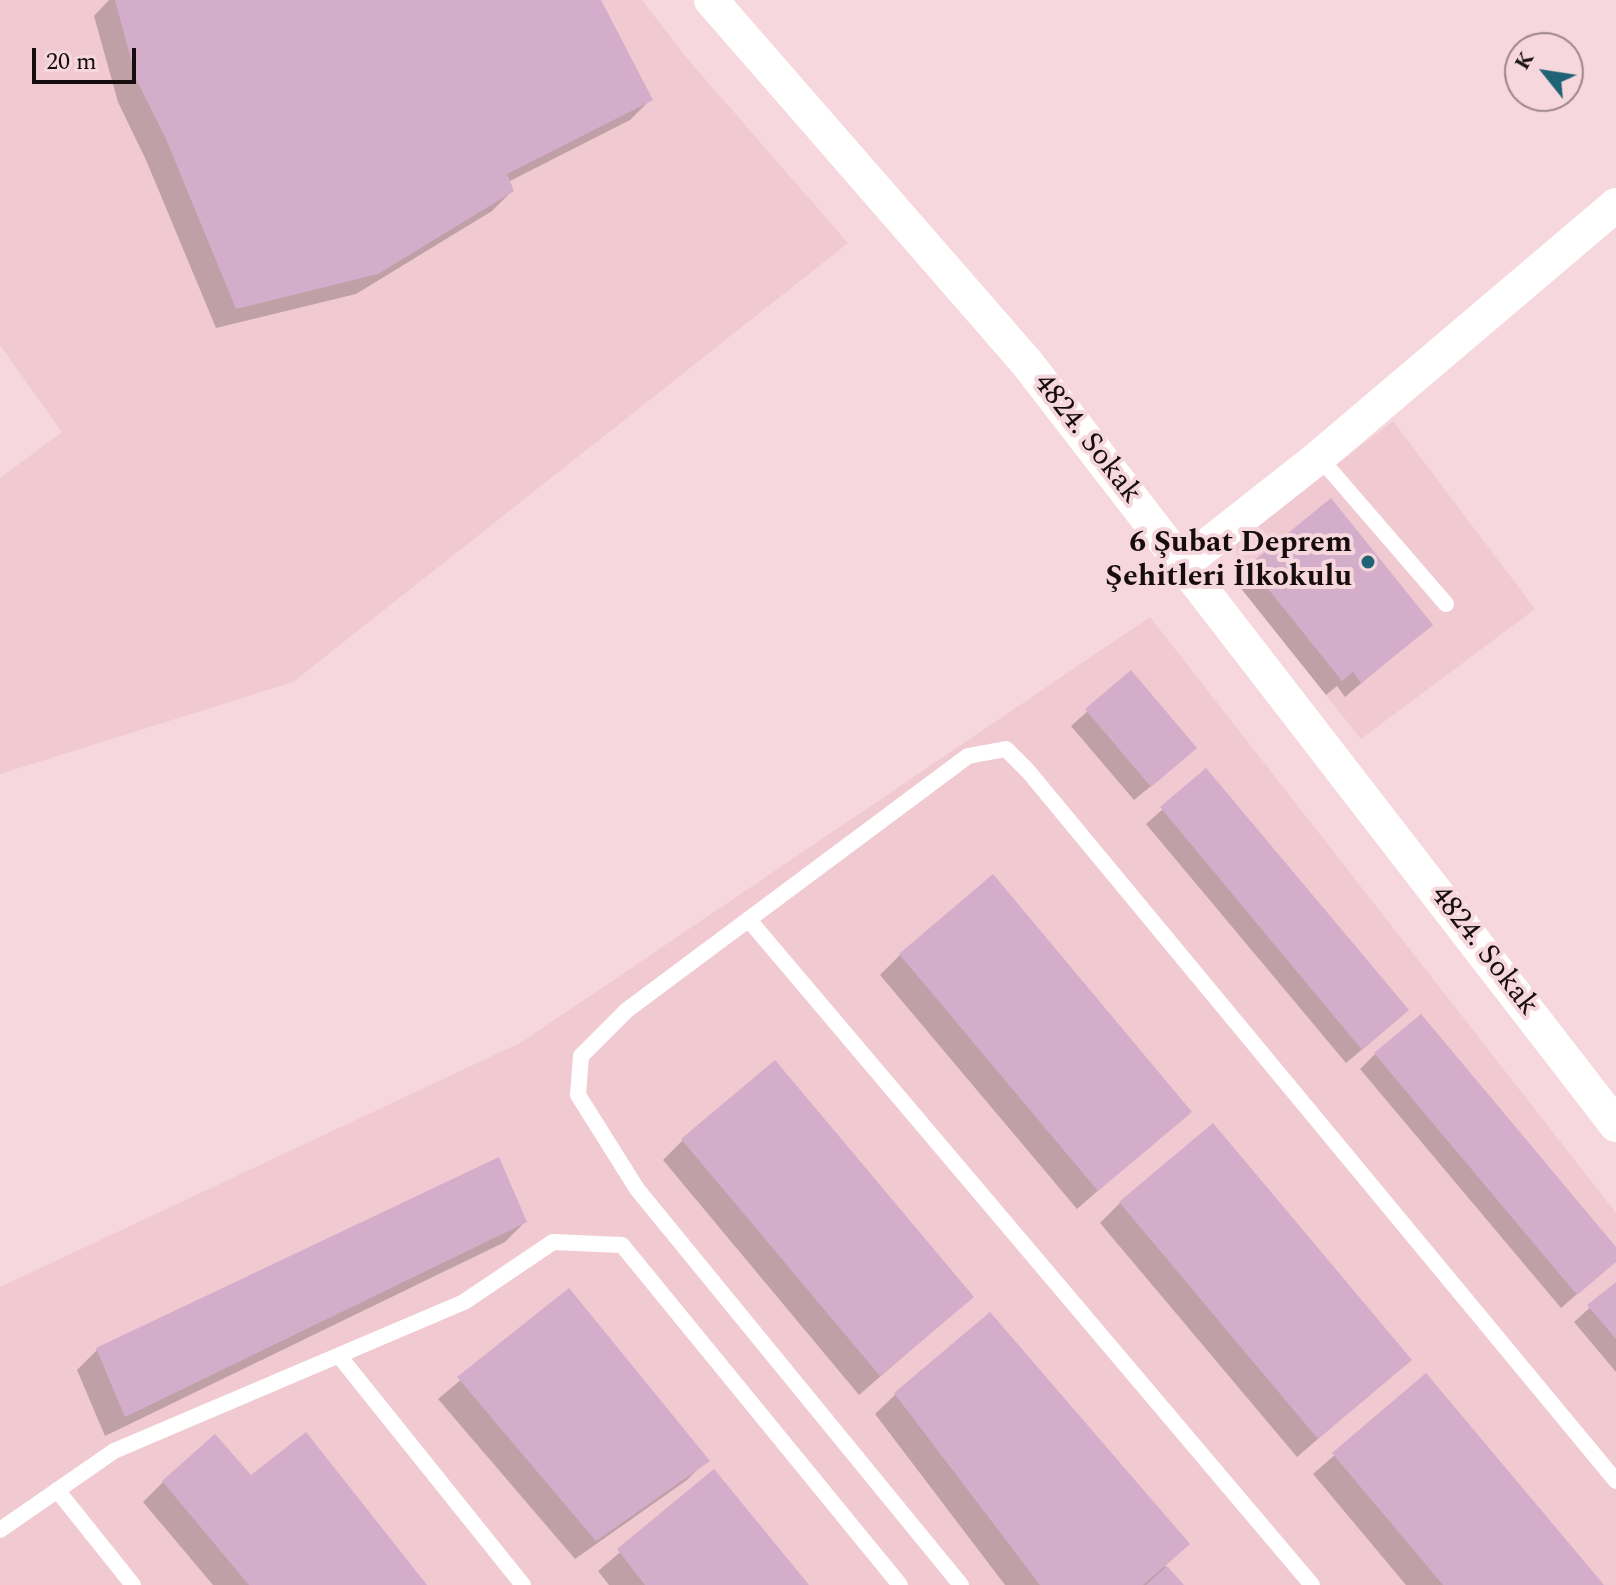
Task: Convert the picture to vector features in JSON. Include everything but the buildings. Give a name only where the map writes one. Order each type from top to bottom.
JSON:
[{"type":"street","name":"4824. Sokak","points":[[711,0],[1027,363],[1616,1125]]},
{"type":"street","points":[[1182,565],[1319,457],[1616,205]]},
{"type":"lane","points":[[1319,457],[1446,604]]},
{"type":"lane","points":[[961,1585],[637,1189],[578,1095],[581,1056],[627,1010],[968,756],[1006,749],[1028,771],[1616,1481]]},
{"type":"lane","points":[[749,920],[1312,1585]]},
{"type":"lane","points":[[0,1530],[114,1451],[464,1302],[553,1242],[622,1245],[900,1585]]},
{"type":"lane","points":[[340,1357],[523,1585]]},
{"type":"lane","points":[[57,1490],[133,1585]]},
{"type":"shaded area","points":[[0,0],[642,0],[685,56],[848,243],[293,682],[0,774],[0,478],[62,432],[0,345]]},
{"type":"shaded area","name":"6 Şubat Deprem Şehitleri İlkokulu","points":[[1393,421],[1535,609],[1361,739],[1236,582],[1236,542]]},
{"type":"shaded area","points":[[1150,617],[1616,1213],[1616,1585],[0,1585],[0,1287],[522,1042]]},
{"type":"place","name":"6 Şubat Deprem Şehitleri İlkokulu","points":[[1368,562]]}]
